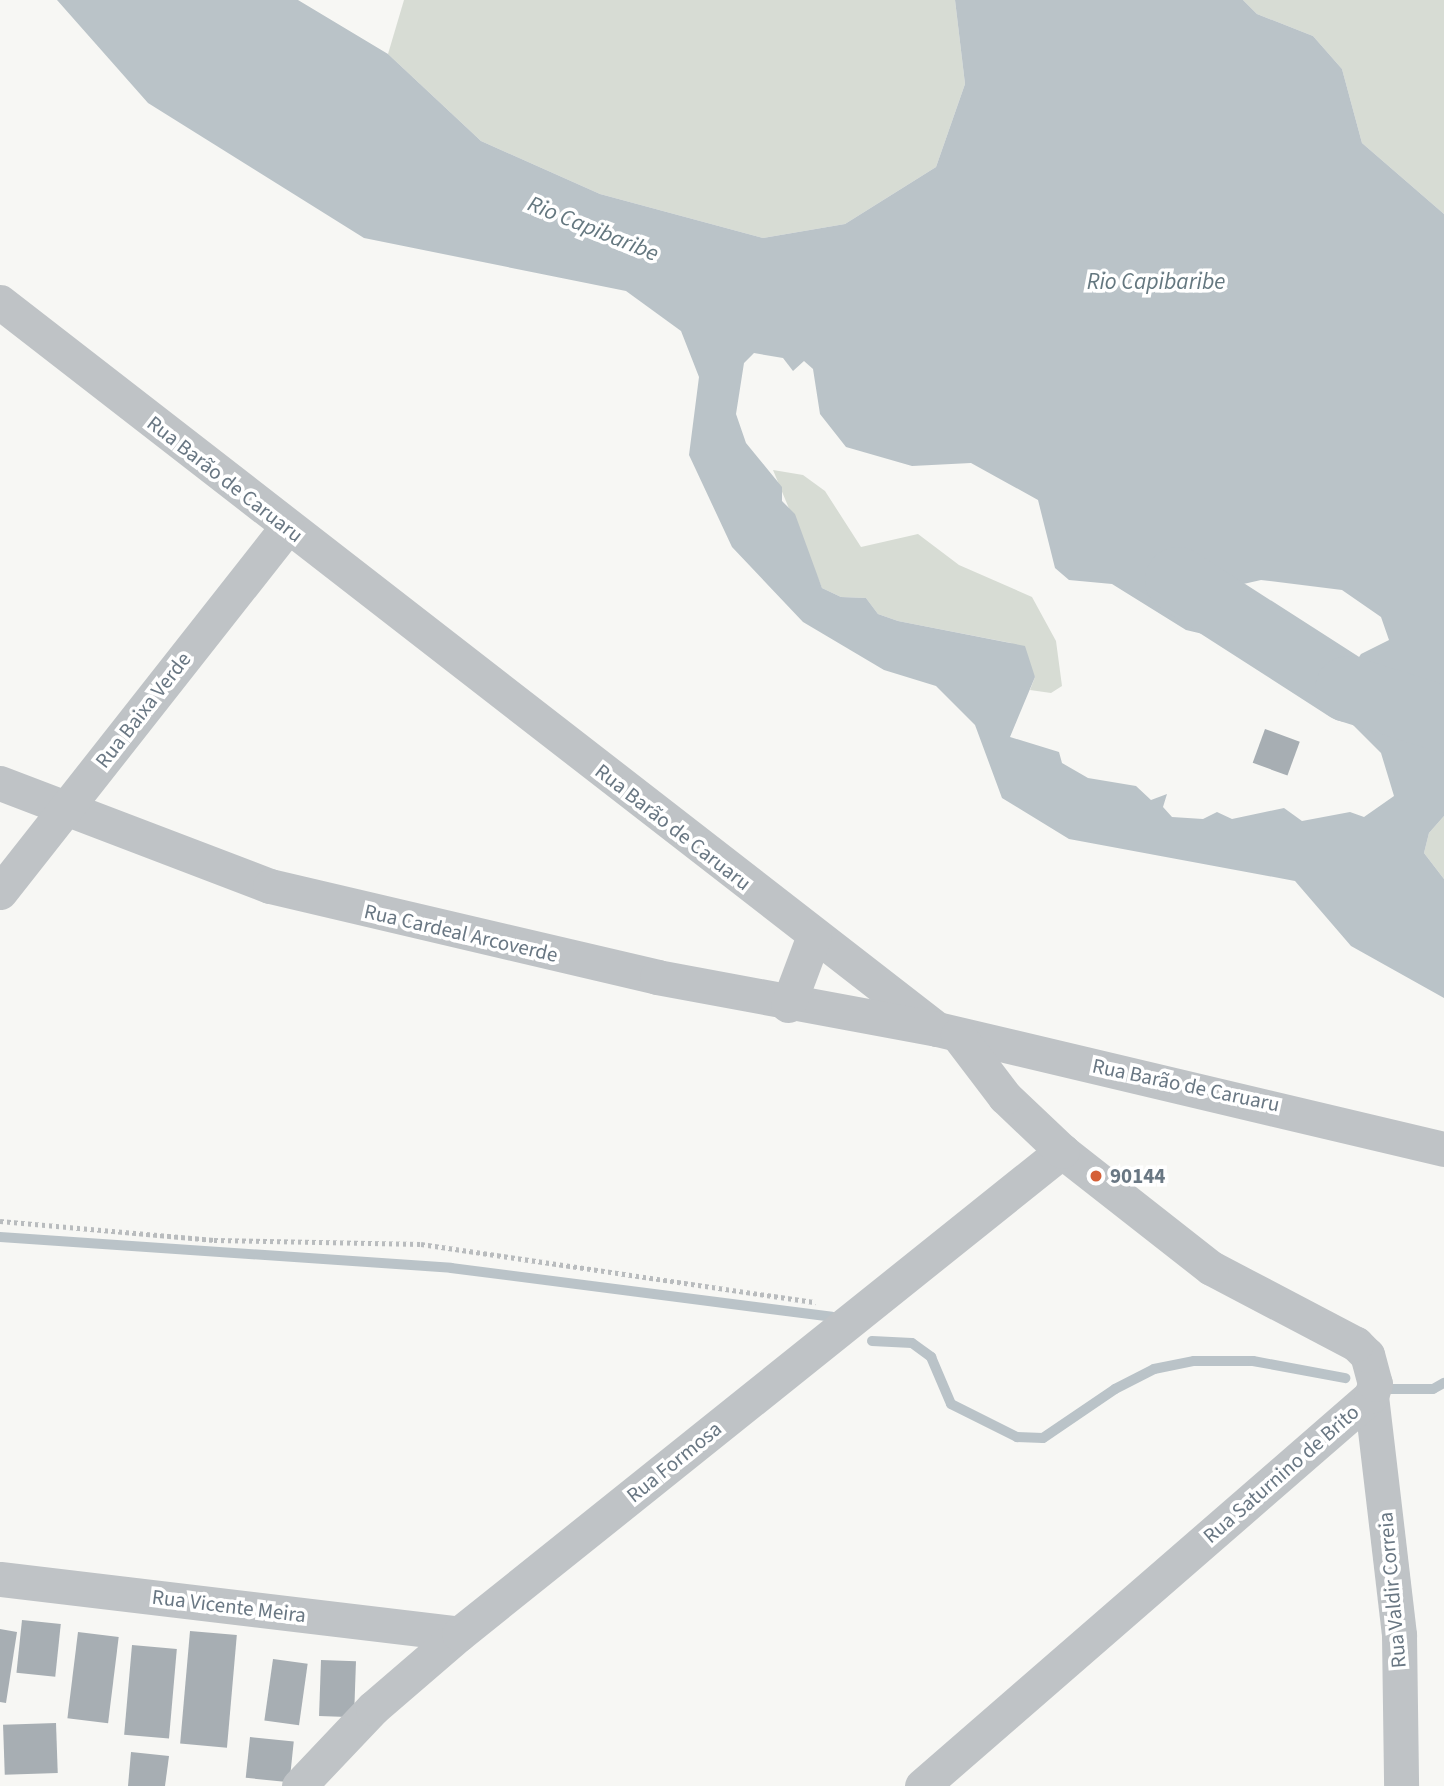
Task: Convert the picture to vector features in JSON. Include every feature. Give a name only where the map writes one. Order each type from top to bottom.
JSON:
[{"type":"street","name":"Rua Barão de Caruaru","points":[[0,302],[286,528],[814,936],[947,1032],[1444,1149]]},
{"type":"street","name":"Rua Baixa Verde","points":[[0,891],[286,528]]},
{"type":"street","name":"Rua Cardeal Arcoverde","points":[[0,783],[67,806],[156,846],[270,886],[788,1005],[947,1032]]},
{"type":"street","points":[[788,1005],[814,936]]},
{"type":"street","name":"Rua Saturnino de Brito","points":[[922,1786],[1371,1396],[1374,1372],[1356,1344],[1211,1268],[1062,1151],[1005,1097],[947,1032]]},
{"type":"street","name":"Rua Formosa","points":[[299,1786],[373,1708],[459,1634],[1062,1151]]},
{"type":"street","name":"Rua Valdir Correia","points":[[1371,1396],[1399,1635],[1401,1786]]},
{"type":"street","name":"Rua Vicente Meira","points":[[0,1579],[459,1634]]},
{"type":"path","points":[[0,1221],[214,1240],[421,1244],[865,1309]]},
{"type":"shaded area","points":[[404,0],[955,0],[965,84],[936,167],[845,224],[763,238],[600,194],[481,141],[388,54]]},
{"type":"shaded area","points":[[1243,0],[1444,0],[1444,214],[1362,143],[1342,69],[1313,36],[1257,14]]},
{"type":"shaded area","points":[[773,470],[803,475],[825,491],[861,547],[918,534],[959,565],[1032,597],[1056,641],[1062,686],[1051,693],[1030,690],[1035,677],[1011,643],[898,621],[878,614],[866,598],[841,597],[822,588]]},
{"type":"shaded area","points":[[1444,816],[1444,879],[1424,853],[1429,833]]},
{"type":"water","name":"Rio Capibaribe","points":[[57,0],[298,0],[388,54],[481,141],[600,194],[763,238],[845,224],[936,167],[965,84],[955,0],[1243,0],[1257,14],[1313,36],[1342,69],[1362,143],[1444,214],[1444,816],[1429,833],[1424,853],[1444,879],[1444,998],[1351,946],[1295,881],[1069,839],[1002,798],[975,725],[936,686],[884,670],[803,622],[732,547],[689,455],[699,377],[681,331],[626,291],[364,238],[148,103]],"holes":[[[754,353],[783,358],[793,371],[804,361],[813,369],[820,414],[846,447],[912,466],[971,463],[1038,500],[1055,568],[1069,580],[1112,584],[1186,630],[1258,647],[1249,638],[1258,622],[1232,603],[1239,585],[1261,580],[1342,590],[1381,617],[1389,640],[1361,654],[1348,674],[1343,715],[1381,753],[1394,796],[1364,817],[1350,812],[1302,821],[1284,808],[1232,819],[1217,812],[1203,819],[1172,817],[1163,807],[1167,794],[1151,800],[1136,786],[1088,778],[1062,763],[1059,752],[1010,737],[1035,677],[1025,646],[898,621],[878,614],[866,598],[841,597],[822,588],[795,514],[782,501],[782,487],[746,443],[736,414],[744,363]]]},
{"type":"building","points":[[1265,729],[1300,742],[1287,775],[1253,763]]},
{"type":"building","points":[[22,1620],[61,1624],[55,1677],[16,1673]]},
{"type":"building","points":[[0,1629],[17,1632],[6,1703],[0,1702]]},
{"type":"building","points":[[190,1631],[237,1635],[227,1748],[180,1744]]},
{"type":"building","points":[[78,1632],[119,1637],[108,1723],[67,1718]]},
{"type":"building","points":[[132,1645],[177,1649],[169,1739],[124,1735]]},
{"type":"building","points":[[273,1659],[308,1664],[299,1725],[264,1720]]},
{"type":"building","points":[[321,1660],[356,1661],[354,1717],[319,1716]]},
{"type":"building","points":[[56,1723],[58,1773],[5,1775],[3,1725]]},
{"type":"building","points":[[250,1737],[294,1742],[289,1782],[246,1778]]},
{"type":"building","points":[[131,1752],[169,1756],[165,1786],[128,1786]]},
{"type":"waterway","name":"Rio Capibaribe","points":[[1178,580],[1348,689],[1444,719]]},
{"type":"waterway","points":[[0,1237],[451,1268],[832,1317]]},
{"type":"waterway","points":[[872,1341],[912,1343],[931,1357],[951,1404],[1017,1437],[1043,1438],[1115,1389],[1154,1369],[1194,1361],[1253,1361],[1345,1378]]},
{"type":"waterway","points":[[1391,1389],[1433,1389],[1444,1383]]},
{"type":"place","name":"90144","points":[[1096,1176]]}]
